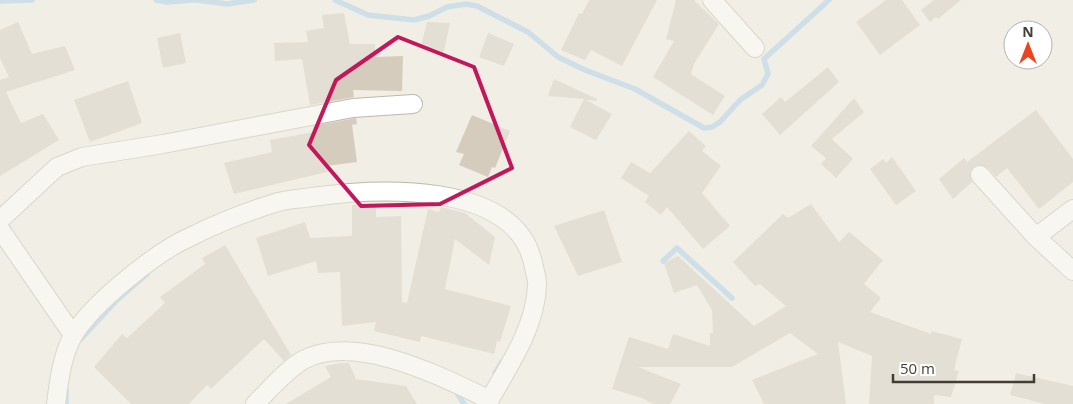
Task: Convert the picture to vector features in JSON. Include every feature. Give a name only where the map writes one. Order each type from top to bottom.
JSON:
[{"type":"street","points":[[712,0],[756,48]]},
{"type":"street","points":[[0,220],[57,167],[82,157],[163,144],[352,108],[412,104]]},
{"type":"street","points":[[980,175],[1036,237],[1073,271]]},
{"type":"street","points":[[56,404],[62,366],[73,335],[94,308],[135,273],[188,237],[276,203],[336,194],[406,190],[460,198],[501,217],[529,246],[538,285],[526,334],[489,402],[420,367],[362,352],[332,352],[304,360],[287,372],[255,404]]},
{"type":"street","points":[[1036,237],[1073,209]]},
{"type":"street","points":[[0,229],[73,335]]},
{"type":"highlighted area","points":[[398,37],[474,67],[512,168],[440,204],[361,206],[309,145],[336,80]]},
{"type":"building","points":[[589,0],[657,0],[622,66],[591,50],[585,60],[561,50],[579,13],[582,14]]},
{"type":"building","points":[[676,0],[694,0],[719,24],[694,64],[691,74],[725,96],[713,115],[653,77],[674,41],[666,39]]},
{"type":"building","points":[[886,0],[902,0],[920,25],[880,55],[856,22]]},
{"type":"building","points":[[934,0],[961,0],[938,19],[936,17],[930,22],[921,10]]},
{"type":"building","points":[[344,13],[350,44],[375,44],[375,57],[403,56],[402,91],[353,90],[354,97],[310,105],[302,59],[275,61],[274,43],[308,42],[306,31],[324,28],[322,15]]},
{"type":"building","points":[[18,22],[32,54],[65,46],[75,70],[6,92],[21,123],[43,114],[59,140],[0,176],[0,80],[9,77],[0,58],[0,30]]},
{"type":"building","points":[[427,22],[450,23],[443,55],[421,46]]},
{"type":"building","points":[[180,33],[186,63],[163,68],[157,38]]},
{"type":"building","points":[[488,33],[514,44],[504,66],[479,57]]},
{"type":"building","points":[[828,67],[839,82],[780,135],[762,114],[781,97],[785,102]]},
{"type":"building","points":[[554,79],[597,99],[597,101],[586,100],[612,114],[596,140],[570,127],[584,99],[548,96]]},
{"type":"building","points":[[128,81],[142,123],[90,142],[74,100]]},
{"type":"building","points":[[854,98],[864,112],[832,139],[853,159],[836,178],[821,164],[826,158],[811,146]]},
{"type":"building","points":[[1036,110],[1073,159],[1073,182],[1039,209],[1007,168],[996,177],[988,168],[978,165],[970,171],[972,182],[953,199],[939,179],[964,158],[967,162]]},
{"type":"building","points":[[472,115],[510,131],[495,168],[492,167],[488,177],[459,165],[464,154],[456,152]]},
{"type":"building","points":[[356,118],[357,124],[352,125],[357,162],[326,166],[327,172],[234,194],[224,163],[272,152],[270,140],[314,132],[313,126]]},
{"type":"building","points":[[689,131],[706,146],[702,151],[721,166],[702,193],[730,226],[703,249],[667,207],[661,215],[645,202],[649,196],[621,178],[631,162],[650,173]]},
{"type":"building","points":[[892,157],[916,191],[896,205],[870,169],[883,159],[886,163]]},
{"type":"building","points":[[376,204],[376,217],[401,216],[402,302],[407,303],[428,209],[439,212],[441,207],[465,213],[495,237],[489,265],[455,239],[445,289],[511,306],[500,342],[497,341],[494,354],[421,336],[420,342],[374,331],[376,322],[342,326],[340,272],[318,273],[316,261],[268,276],[256,238],[305,222],[310,238],[352,236],[352,205]]},
{"type":"building","points":[[811,204],[839,242],[849,232],[883,260],[864,284],[881,298],[870,312],[931,334],[931,331],[962,339],[954,370],[959,371],[951,397],[934,395],[934,404],[869,404],[872,356],[838,342],[846,404],[764,404],[752,380],[818,354],[790,333],[732,367],[638,367],[681,384],[670,404],[653,404],[642,398],[612,389],[629,337],[668,349],[673,334],[710,346],[710,333],[713,333],[712,310],[697,285],[674,293],[664,263],[678,256],[754,326],[786,306],[760,284],[755,286],[733,262],[783,214],[788,218]]},
{"type":"building","points":[[604,210],[622,262],[578,276],[554,226]]},
{"type":"building","points":[[225,245],[291,355],[284,361],[264,339],[211,389],[207,385],[189,404],[131,404],[94,367],[122,334],[127,338],[165,303],[160,297],[205,264],[202,258]]},
{"type":"building","points":[[349,363],[356,379],[406,386],[417,404],[286,404],[331,377],[325,366]]},
{"type":"building","points":[[1016,373],[1073,386],[1073,404],[1045,404],[1010,395]]},
{"type":"waterway","points":[[0,1],[32,0]]},
{"type":"waterway","points":[[156,0],[167,2],[194,0]]},
{"type":"waterway","points":[[197,0],[227,4],[254,0]]},
{"type":"waterway","points":[[335,0],[368,15],[414,20],[429,16],[447,7],[466,4],[477,6],[528,32],[558,57],[585,70],[635,89],[704,128],[712,127],[720,122],[740,100],[762,85],[768,74],[764,59],[829,0]]},
{"type":"waterway","points":[[663,261],[677,248],[732,298]]},
{"type":"waterway","points":[[81,339],[117,300],[147,274]]},
{"type":"waterway","points":[[495,373],[502,362]]},
{"type":"waterway","points":[[66,390],[66,404]]},
{"type":"waterway","points":[[456,391],[464,404]]}]
